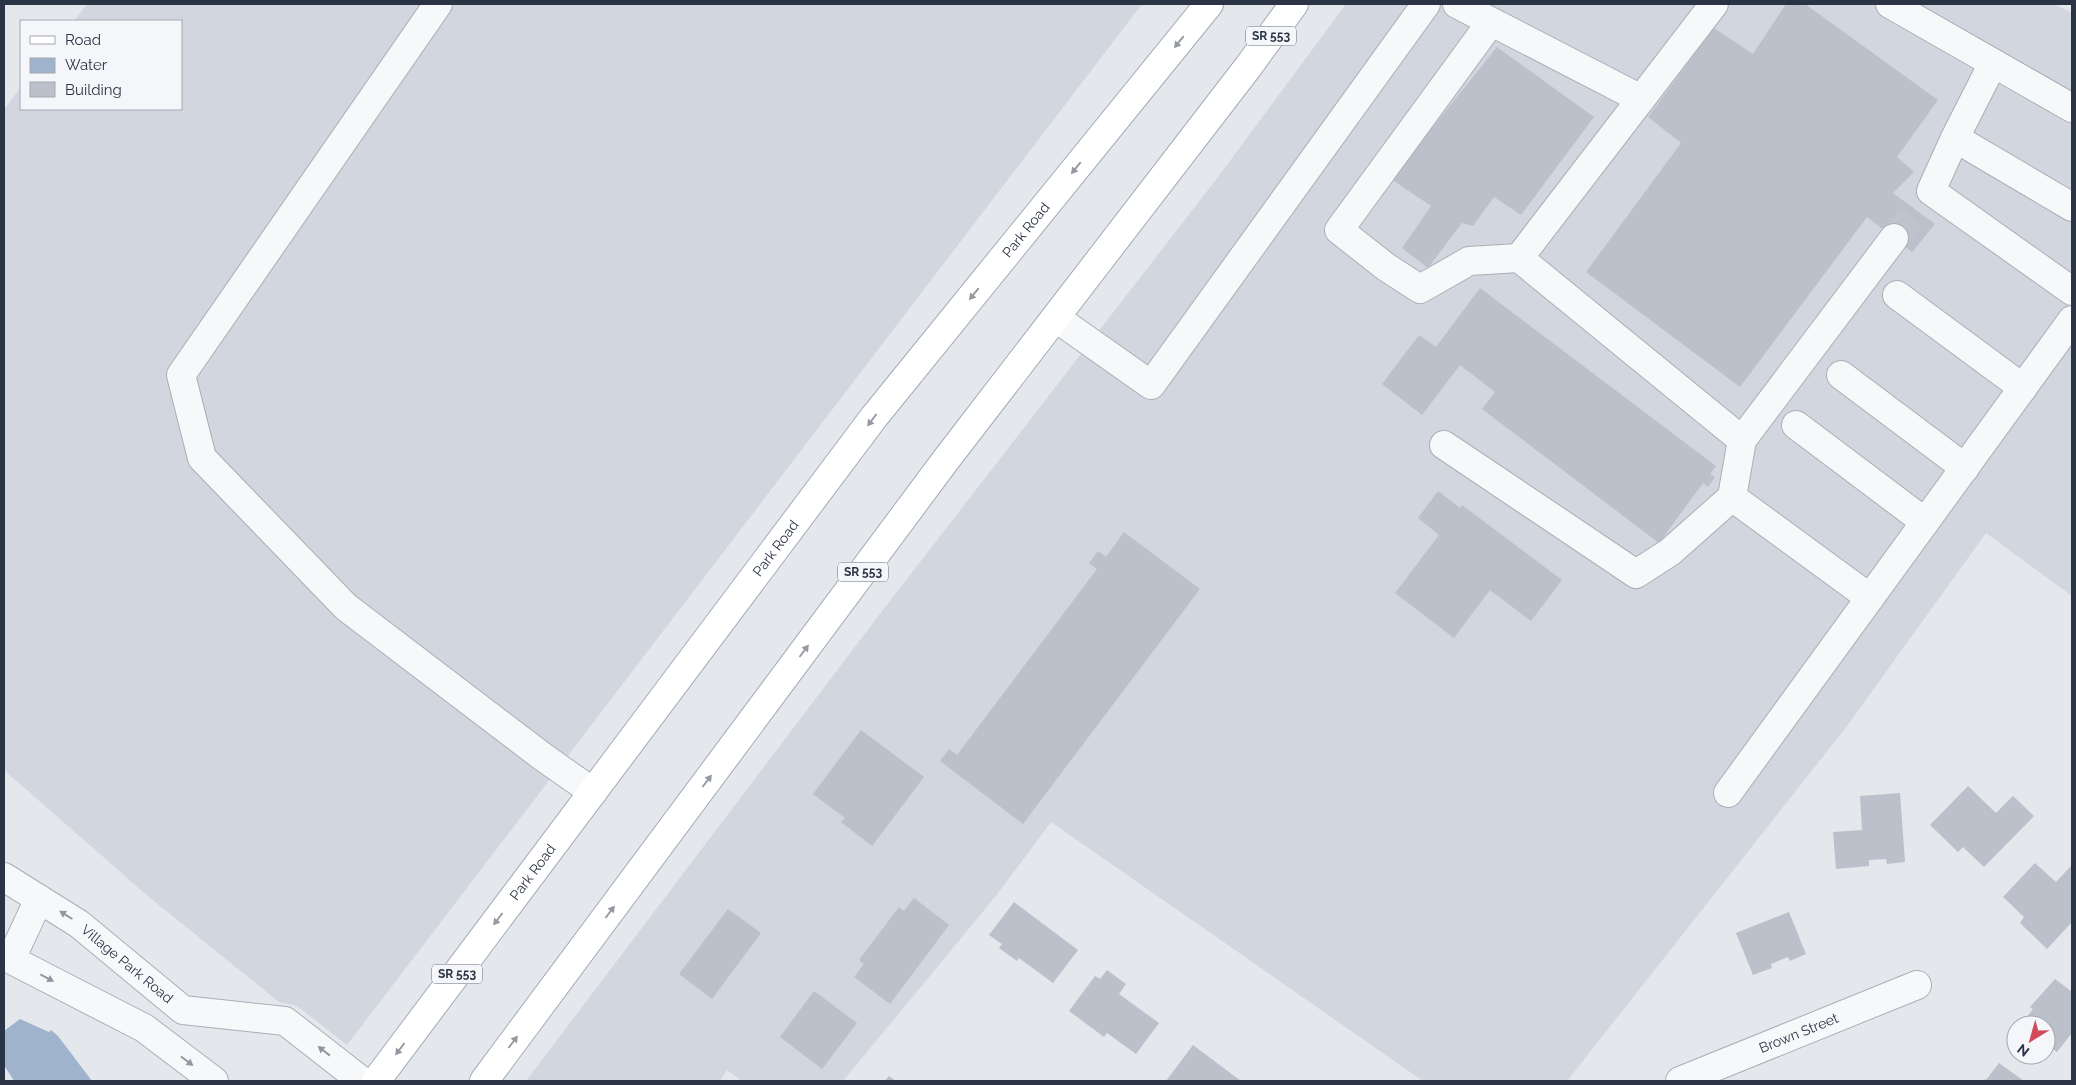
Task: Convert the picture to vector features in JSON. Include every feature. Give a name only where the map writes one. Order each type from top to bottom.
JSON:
[{"type":"main road","name":"Park Road","points":[[376,1081],[874,417],[1209,4]]},
{"type":"main road","name":"SR 553","points":[[484,1081],[941,467],[1294,4]]},
{"type":"street","points":[[438,4],[181,376],[202,458],[346,606],[543,757],[593,792]]},
{"type":"street","points":[[1056,318],[1151,384],[1426,4]]},
{"type":"street","points":[[1457,4],[1641,99]]},
{"type":"street","points":[[1519,258],[1714,4]]},
{"type":"street","points":[[1890,4],[2072,108]]},
{"type":"street","points":[[1492,22],[1339,230],[1386,267],[1420,289],[1469,261],[1519,258],[1742,440]]},
{"type":"street","points":[[1993,63],[1924,201],[2072,291]]},
{"type":"street","points":[[1955,138],[2072,207]]},
{"type":"street","points":[[1444,445],[1636,574],[1670,552],[1732,497],[1742,440],[1894,238]]},
{"type":"street","points":[[1897,295],[2023,388]]},
{"type":"street","points":[[1728,793],[2072,320]]},
{"type":"street","points":[[1841,375],[1965,468]]},
{"type":"street","points":[[1796,425],[1925,522]]},
{"type":"street","points":[[1732,497],[1870,598]]},
{"type":"street","name":"Village Park Road","points":[[4,877],[79,924],[183,1010],[285,1021],[362,1081]]},
{"type":"street","points":[[39,899],[7,958],[144,1028],[214,1081]]},
{"type":"street","name":"Brown Street","points":[[1680,1081],[1917,985]]},
{"type":"street","points":[[161,1041],[183,1010]]},
{"type":"shaded area","points":[[87,4],[1142,4],[347,1045],[297,1006],[279,1002],[149,897],[4,770],[4,110],[20,88],[20,110],[182,110],[182,20],[75,20]]},
{"type":"shaded area","points":[[1346,4],[2054,4],[2072,13],[2072,596],[1986,533],[1847,726],[1567,1081],[1423,1081],[1051,822],[995,897],[843,1081],[742,1081],[727,1070],[720,1081],[526,1081],[876,619],[1218,177]]},
{"type":"water","points":[[20,1019],[49,1032],[51,1030],[58,1036],[92,1081],[14,1081],[4,1065],[4,1031]]},
{"type":"building","points":[[1786,4],[1805,4],[1938,100],[1897,157],[1914,172],[1893,193],[1935,224],[1912,252],[1867,217],[1740,387],[1586,272],[1681,143],[1648,117],[1714,28],[1753,54]]},
{"type":"building","points":[[1497,47],[1594,117],[1521,215],[1494,197],[1473,226],[1462,223],[1428,268],[1402,248],[1431,206],[1391,179]]},
{"type":"building","points":[[1480,288],[1716,466],[1710,474],[1715,477],[1708,487],[1703,483],[1659,543],[1482,409],[1495,392],[1460,365],[1422,415],[1382,384],[1419,335],[1436,347]]},
{"type":"building","points":[[1438,491],[1460,508],[1462,505],[1562,580],[1531,621],[1490,590],[1454,638],[1395,593],[1439,535],[1418,518]]},
{"type":"building","points":[[1124,532],[1200,589],[1023,824],[940,761],[949,749],[957,755],[1097,569],[1089,563],[1098,551],[1106,557]]},
{"type":"building","points":[[861,730],[924,777],[872,846],[841,822],[845,818],[813,794]]},
{"type":"building","points":[[1968,786],[1996,813],[2013,796],[2034,816],[1984,867],[1963,847],[1958,852],[1930,825]]},
{"type":"building","points":[[1900,793],[1905,862],[1887,864],[1886,859],[1869,860],[1869,866],[1836,869],[1833,832],[1862,830],[1860,796]]},
{"type":"building","points":[[2035,863],[2056,882],[2072,867],[2072,922],[2047,949],[2020,923],[2024,917],[2003,897]]},
{"type":"building","points":[[914,898],[949,925],[890,1004],[854,977],[864,964],[859,960],[899,907],[904,911]]},
{"type":"building","points":[[1014,902],[1078,950],[1053,983],[1019,958],[1017,961],[999,948],[1002,944],[989,935]]},
{"type":"building","points":[[728,909],[761,933],[712,999],[679,974]]},
{"type":"building","points":[[1789,912],[1806,954],[1790,961],[1788,957],[1771,964],[1772,968],[1753,975],[1736,933]]},
{"type":"building","points":[[1107,970],[1126,984],[1119,994],[1159,1023],[1136,1054],[1107,1033],[1104,1037],[1069,1011],[1095,976],[1100,979]]},
{"type":"building","points":[[2055,979],[2072,992],[2072,1033],[2057,1052],[2056,1015],[2028,1015],[2033,1009],[2030,1007]]},
{"type":"building","points":[[814,991],[857,1023],[822,1069],[780,1037]]},
{"type":"building","points":[[1193,1045],[1241,1081],[1166,1081]]},
{"type":"building","points":[[1999,1063],[2024,1081],[1982,1081],[1986,1080]]},
{"type":"building","points":[[889,1076],[896,1081],[885,1081]]},
{"type":"tunnel","points":[[1894,238],[1917,210]]}]
